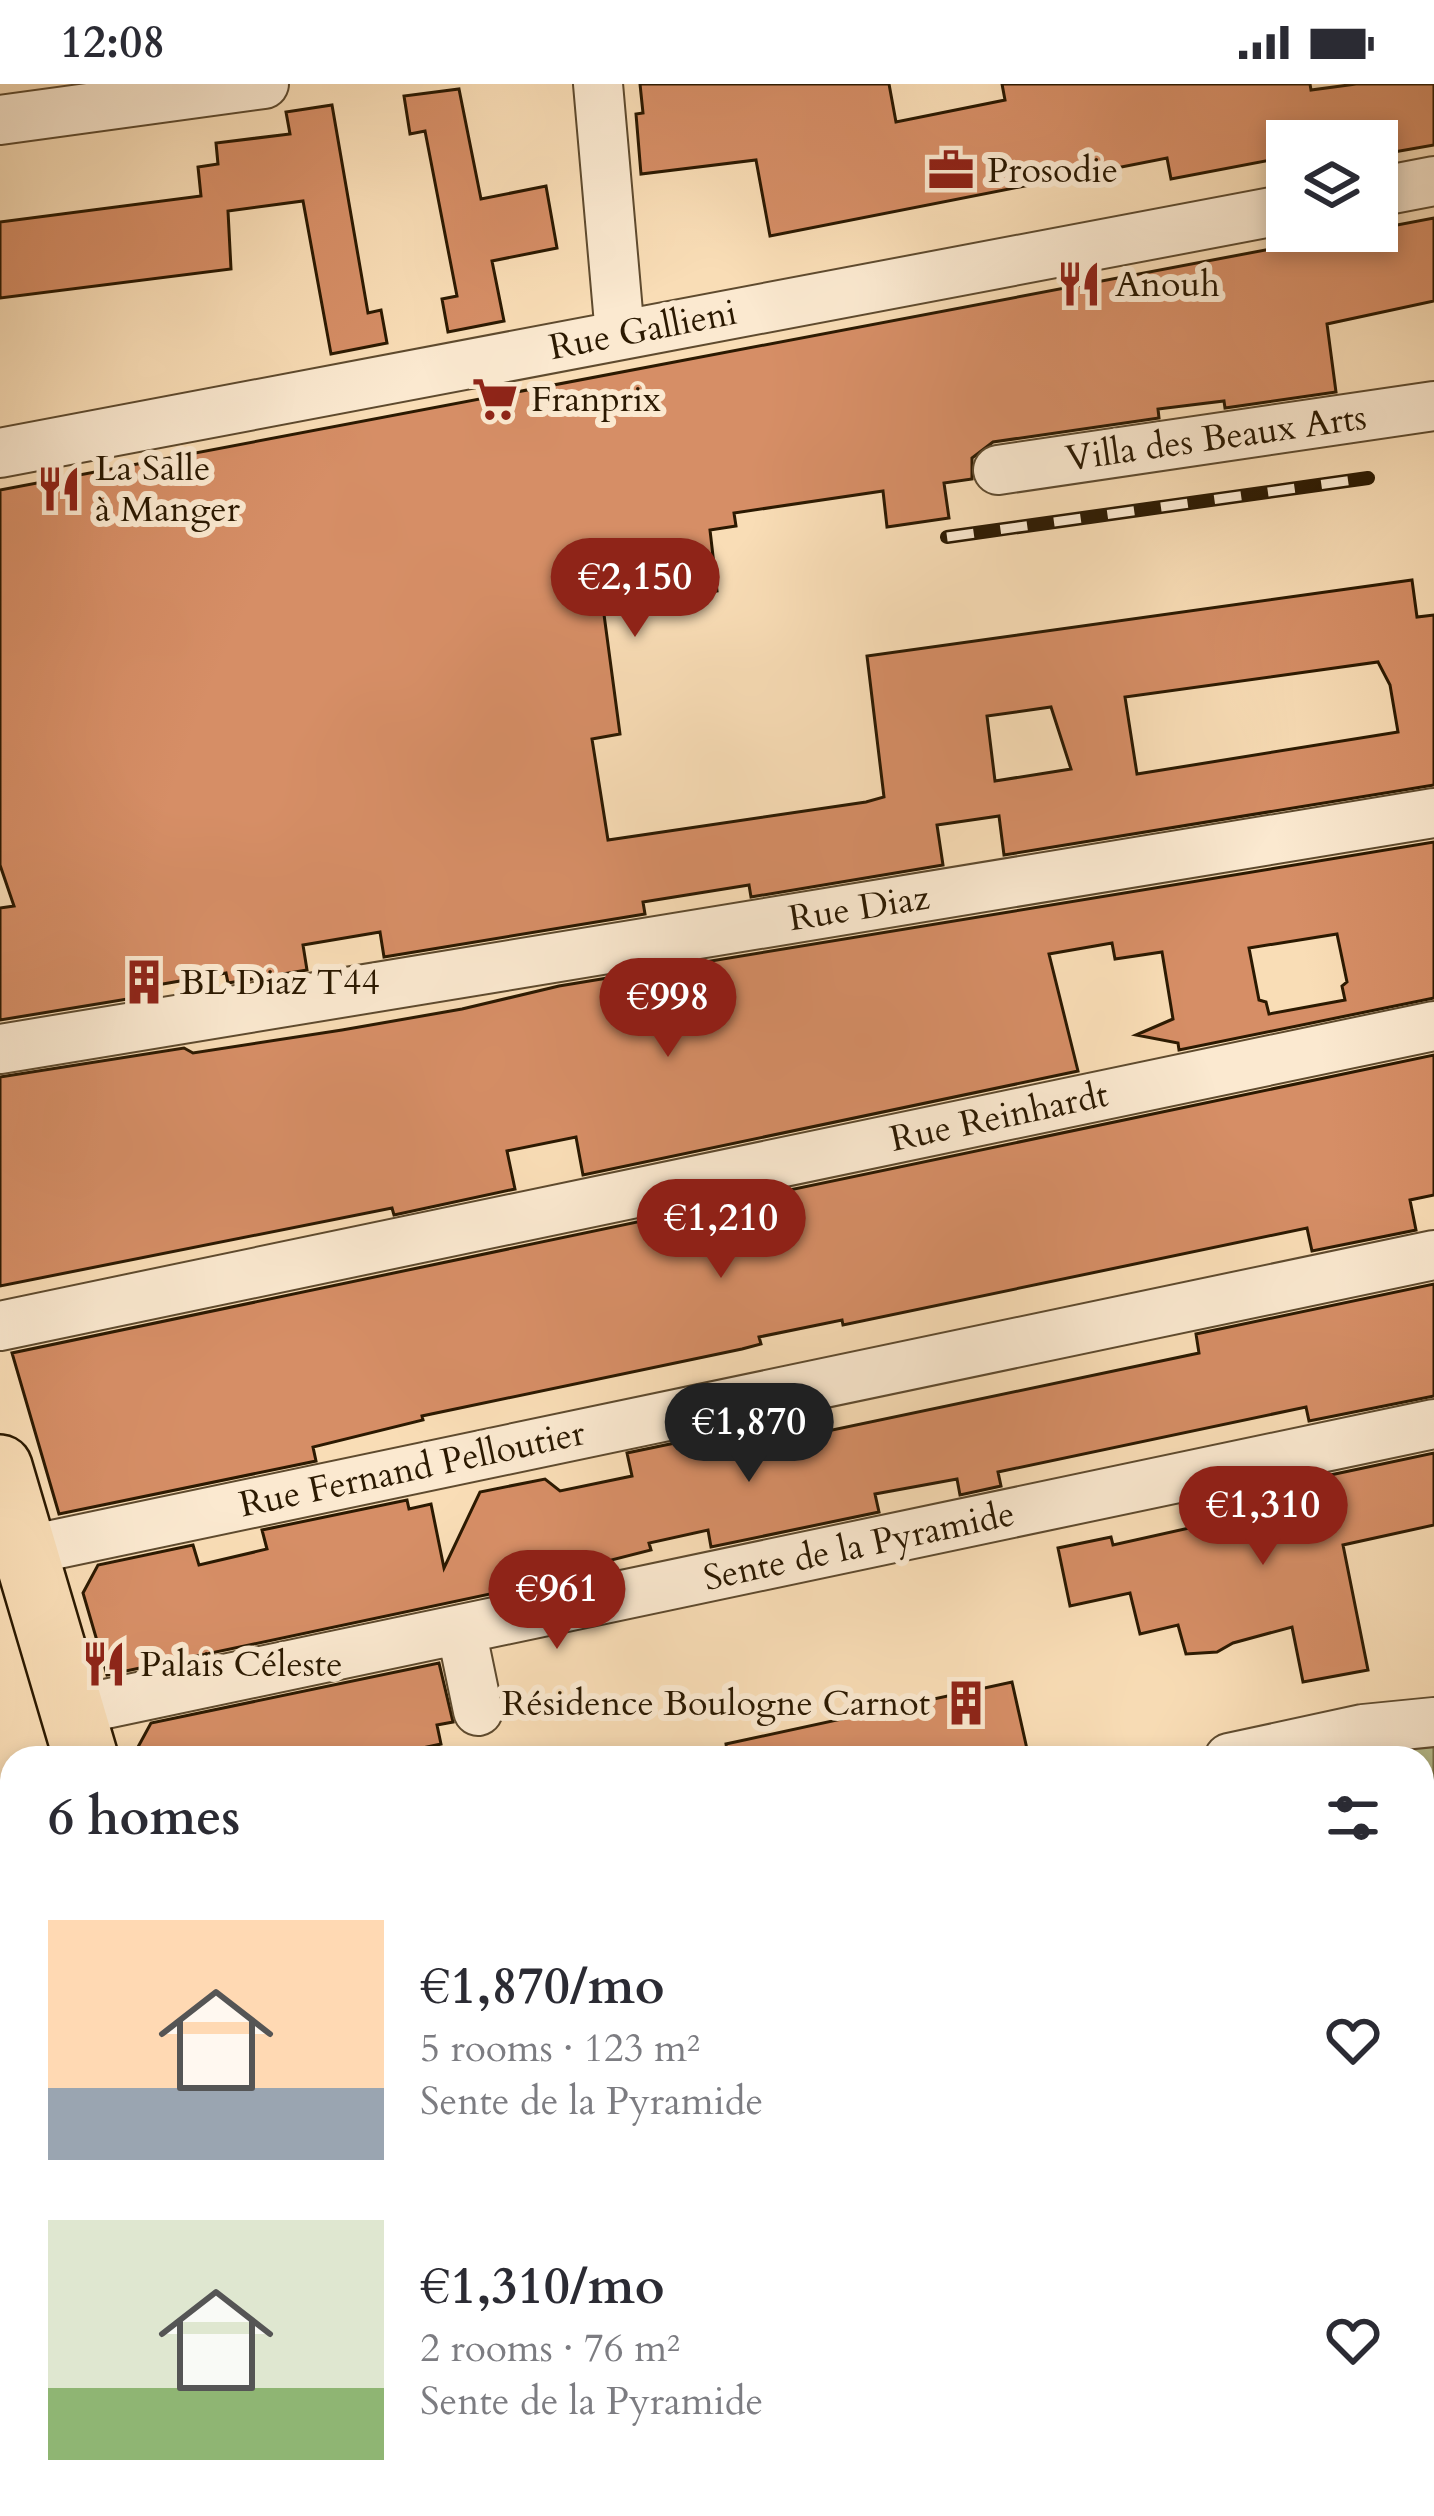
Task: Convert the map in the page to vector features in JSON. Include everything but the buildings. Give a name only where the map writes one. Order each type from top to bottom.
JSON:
[{"type":"main road","points":[[0,1467],[79,1735]]},
{"type":"street","points":[[0,120],[264,84]]},
{"type":"street","points":[[598,84],[620,334]]},
{"type":"street","points":[[1398,188],[1434,181]]},
{"type":"street","name":"Rue Gallieni","points":[[0,453],[1266,213]]},
{"type":"street","name":"Villa des Beaux Arts","points":[[998,470],[1434,406]]},
{"type":"street","name":"Rue Diaz","points":[[0,1049],[1434,813]]},
{"type":"street","name":"Rue Reinhardt","points":[[0,1326],[1434,1027]]},
{"type":"street","name":"Rue Fernand Pelloutier","points":[[24,1550],[1434,1256]]},
{"type":"street","name":"Sente de la Pyramide","points":[[79,1735],[461,1629],[1029,1531],[1434,1424]]},
{"type":"street","points":[[461,1629],[478,1712]]},
{"type":"street","points":[[1285,1746],[1364,1729],[1434,1722]]},
{"type":"railway","points":[[947,537],[1368,478]]},
{"type":"place","name":"Prosodie","points":[[951,170]]},
{"type":"place","name":"Anouh","points":[[1079,284]]},
{"type":"place","name":"Franprix","points":[[495,399]]},
{"type":"place","name":"La Salle à Manger","points":[[59,489]]},
{"type":"place","name":"BL Diaz T44","points":[[144,982]]},
{"type":"place","name":"Palais Céleste","points":[[104,1664]]},
{"type":"place","name":"Résidence Boulogne Carnot","points":[[966,1703]]}]
